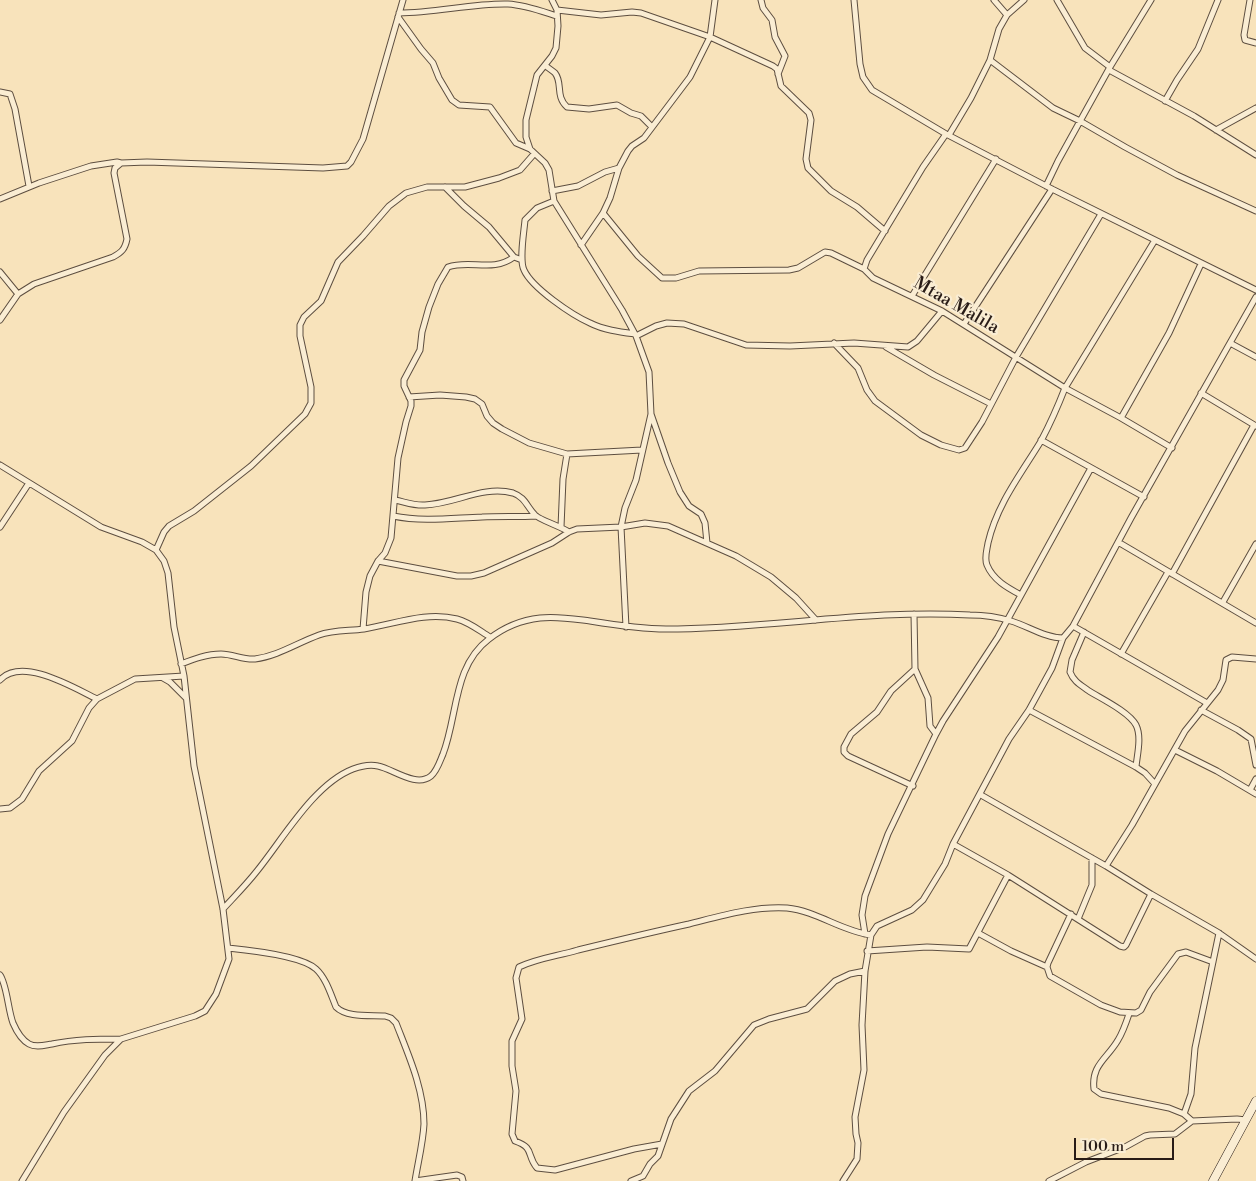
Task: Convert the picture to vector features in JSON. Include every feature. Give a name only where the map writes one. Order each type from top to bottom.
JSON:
[{"type":"main road","points":[[1213,1181],[1256,1101]]},
{"type":"street","points":[[0,198],[17,193],[29,186],[92,166],[116,162],[323,168],[347,166],[363,138],[403,0]]},
{"type":"street","points":[[552,0],[557,10],[556,48],[546,66],[537,75],[526,120],[526,137],[530,149],[545,163],[549,170],[554,201],[622,310],[635,335],[649,372],[651,414],[680,492],[689,506],[701,514],[705,523],[706,543]]},
{"type":"street","points":[[581,245],[603,213],[610,198],[619,168],[628,150],[644,138],[690,77],[710,37],[714,0]]},
{"type":"street","points":[[761,0],[763,8],[772,20],[775,37],[785,56],[778,74]]},
{"type":"street","points":[[854,0],[861,70],[863,77],[872,90],[948,134],[1046,186],[1256,290]]},
{"type":"street","points":[[994,0],[1007,16]]},
{"type":"street","points":[[864,270],[866,260],[923,167],[948,134],[971,98],[990,60],[999,29],[1007,16],[1024,0]]},
{"type":"street","points":[[1057,0],[1085,48],[1109,68],[1256,155]]},
{"type":"street","points":[[1046,186],[1109,68],[1151,0]]},
{"type":"street","points":[[1166,101],[1176,80],[1198,48],[1218,0]]},
{"type":"street","points":[[1250,0],[1244,35],[1245,40],[1256,44]]},
{"type":"street","points":[[399,15],[437,12],[485,2],[523,6],[557,16]]},
{"type":"street","points":[[557,10],[601,16],[632,12],[641,13],[710,37],[773,66],[777,69],[781,86],[810,113],[811,120],[806,159],[808,168],[831,191],[857,207],[885,231]]},
{"type":"street","points":[[399,15],[420,49],[433,63],[439,78],[452,100],[459,105],[490,106],[516,143],[530,149]]},
{"type":"street","points":[[990,60],[1053,108],[1177,175],[1256,211]]},
{"type":"street","points":[[546,66],[555,73],[562,102],[567,107],[589,109],[617,105],[641,116],[652,127]]},
{"type":"street","points":[[0,92],[10,94],[15,108],[29,186]]},
{"type":"street","points":[[1216,130],[1256,108]]},
{"type":"street","points":[[156,550],[164,532],[170,526],[251,466],[306,414],[311,403],[311,388],[300,336],[300,326],[304,317],[320,301],[338,262],[389,206],[406,193],[427,187],[465,187],[499,178],[520,170],[534,154]]},
{"type":"street","points":[[912,296],[996,159]]},
{"type":"street","points":[[0,320],[18,294],[34,284],[122,252],[127,239],[114,173],[117,165],[121,163]]},
{"type":"street","points":[[552,191],[578,186],[606,172],[619,168]]},
{"type":"street","points":[[446,187],[464,206],[489,227],[514,257],[522,260]]},
{"type":"street","points":[[964,324],[1052,189]]},
{"type":"street","points":[[554,201],[537,208],[525,220],[522,260],[524,269],[550,298],[590,323],[610,330],[635,335],[667,323],[684,324],[746,345],[790,346],[834,343],[911,346],[942,311]]},
{"type":"street","name":"Mtaa Malila","points":[[603,213],[638,256],[662,278],[676,278],[699,271],[789,270],[798,268],[825,252],[831,253],[864,270],[873,278],[942,311],[1065,388],[1172,448]]},
{"type":"street","points":[[834,343],[858,368],[866,390],[875,400],[921,435],[940,445],[959,450],[965,448],[982,422],[1016,357],[1101,214]]},
{"type":"street","points":[[1021,595],[994,576],[987,565],[985,556],[991,529],[1001,504],[1041,440],[1065,388],[1155,240]]},
{"type":"street","points":[[364,629],[366,592],[370,576],[385,553],[391,538],[398,458],[411,406],[404,386],[404,380],[420,350],[428,307],[448,267],[458,264],[497,266],[506,263],[514,257]]},
{"type":"street","points":[[1121,418],[1169,334],[1201,264]]},
{"type":"street","points":[[0,272],[18,294]]},
{"type":"street","points":[[868,934],[877,926],[912,910],[923,900],[945,864],[1009,739],[1029,710],[1052,668],[1063,638],[1073,626],[1118,542],[1256,297]]},
{"type":"street","points":[[1230,343],[1256,357]]},
{"type":"street","points":[[884,346],[934,375],[991,404]]},
{"type":"street","points":[[1121,654],[1255,425],[1202,393]]},
{"type":"street","points":[[409,397],[466,396],[482,404],[487,416],[502,429],[529,443],[567,454],[642,450]]},
{"type":"street","points":[[626,627],[621,527],[625,508],[636,480],[651,414]]},
{"type":"street","points":[[1041,440],[1144,497]]},
{"type":"street","points":[[561,527],[563,479],[567,454]]},
{"type":"street","points":[[0,465],[101,527],[142,542],[156,550],[164,561],[168,573],[174,627],[184,676],[194,766],[223,909],[229,959],[216,994],[205,1011],[195,1016],[121,1040],[78,1039],[39,1046],[30,1045],[23,1039],[14,1023],[7,1003],[3,979],[0,975]]},
{"type":"street","points":[[843,1181],[857,1159],[858,1143],[855,1117],[864,1070],[862,1025],[868,934],[862,915],[865,896],[888,834],[913,786],[936,734],[998,637],[1091,468]]},
{"type":"street","points":[[0,527],[29,483]]},
{"type":"street","points":[[395,500],[426,506],[470,494],[507,492],[524,499],[536,516]]},
{"type":"street","points":[[393,516],[406,519],[439,520],[536,516],[569,532]]},
{"type":"street","points":[[378,561],[457,576],[471,576],[484,573],[552,543],[577,529],[621,527],[645,523],[668,526],[736,556],[772,577],[796,598],[816,620]]},
{"type":"street","points":[[1118,542],[1256,622]]},
{"type":"street","points":[[1223,602],[1256,544]]},
{"type":"street","points":[[223,909],[257,872],[286,832],[319,793],[332,781],[350,770],[364,766],[378,766],[413,779],[423,779],[430,776],[438,767],[448,740],[460,681],[466,665],[475,650],[504,629],[529,620],[542,617],[564,618],[626,627],[665,630],[914,614],[972,615],[1008,619],[1048,636],[1063,638]]},
{"type":"street","points":[[914,614],[915,669],[928,698],[930,726],[936,734]]},
{"type":"street","points":[[181,664],[210,655],[222,654],[256,659],[285,651],[319,635],[331,632],[364,629],[434,616],[458,619],[470,624],[490,638]]},
{"type":"street","points":[[1073,626],[1208,704]]},
{"type":"street","points":[[1084,632],[1072,660],[1070,672],[1077,683],[1121,711],[1136,725],[1138,733],[1136,767]]},
{"type":"street","points":[[1106,866],[1185,732],[1218,690],[1223,680],[1226,660],[1232,657],[1256,659]]},
{"type":"street","points":[[913,786],[848,756],[844,752],[844,747],[851,734],[877,712],[891,691],[915,669]]},
{"type":"street","points":[[0,680],[11,674],[27,671],[47,676],[97,699]]},
{"type":"street","points":[[0,809],[10,808],[22,799],[39,771],[72,741],[89,708],[97,699],[135,680],[184,676]]},
{"type":"street","points":[[162,677],[170,682],[186,698]]},
{"type":"street","points":[[1029,710],[1136,767],[1145,773],[1155,784]]},
{"type":"street","points":[[1201,710],[1251,739],[1256,765]]},
{"type":"street","points":[[1175,750],[1217,770],[1256,794]]},
{"type":"street","points":[[1250,790],[1256,779]]},
{"type":"street","points":[[981,795],[1219,933],[1256,960]]},
{"type":"street","points":[[954,844],[1008,875],[1106,938],[1124,947],[1152,894]]},
{"type":"street","points":[[1078,919],[1092,885],[1092,858]]},
{"type":"street","points":[[867,951],[927,948],[969,949],[1008,875]]},
{"type":"street","points":[[662,1144],[634,1149],[555,1170],[537,1168],[534,1165],[528,1148],[525,1144],[515,1140],[512,1134],[516,1091],[512,1066],[512,1041],[522,1019],[516,978],[519,967],[532,960],[736,912],[765,908],[802,911],[823,918],[848,930],[868,934]]},
{"type":"street","points":[[1071,914],[1047,967],[1050,976],[1101,1005],[1129,1014],[1136,1014],[1141,1010],[1150,992],[1178,954],[1186,952],[1212,962]]},
{"type":"street","points":[[978,933],[1011,951],[1047,967]]},
{"type":"street","points":[[1184,1114],[1191,1094],[1196,1048],[1219,933]]},
{"type":"street","points":[[228,948],[251,950],[307,963],[317,969],[322,976],[336,1007],[340,1011],[346,1014],[391,1018],[396,1023],[417,1076],[424,1121],[423,1139],[415,1181],[457,1175],[462,1177],[463,1181]]},
{"type":"street","points":[[631,1181],[643,1176],[650,1164],[658,1156],[670,1118],[689,1091],[715,1071],[754,1025],[769,1018],[807,1009],[836,981],[850,974],[865,971]]},
{"type":"street","points":[[1129,1014],[1117,1042],[1095,1071],[1092,1078],[1094,1089],[1100,1094],[1169,1108],[1184,1114],[1192,1121]]},
{"type":"street","points":[[22,1181],[64,1112],[105,1055],[121,1040]]},
{"type":"street","points":[[1049,1181],[1145,1136],[1174,1134],[1192,1121],[1237,1118],[1246,1120]]}]
